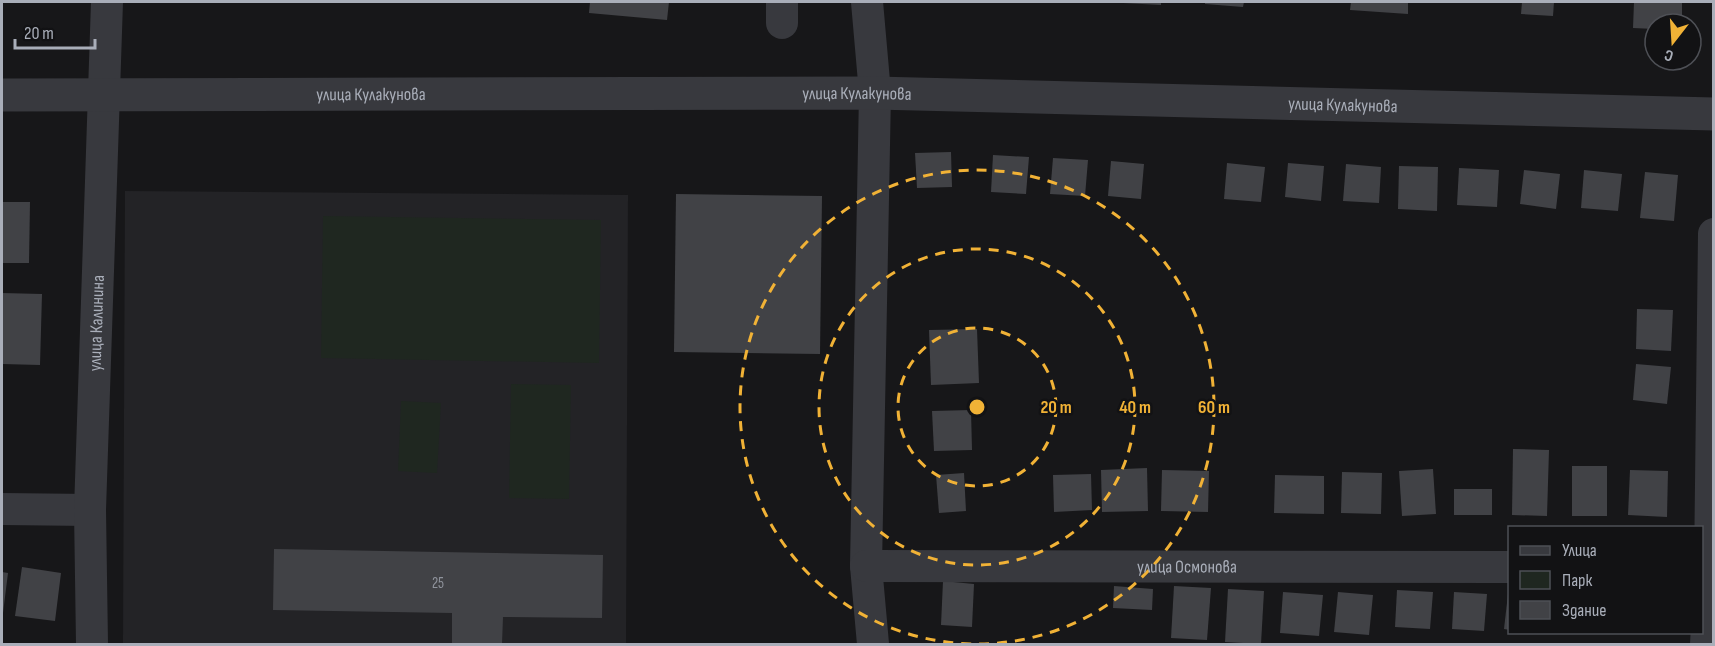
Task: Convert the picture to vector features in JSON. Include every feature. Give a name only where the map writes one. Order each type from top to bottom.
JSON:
[{"type":"street","name":"улица Калинина","points":[[92,645],[90,510],[108,2]]},
{"type":"street","points":[[867,2],[875,93],[866,566],[873,645]]},
{"type":"street","name":"улица Кулакунова","points":[[2,95],[875,93],[1713,114]]},
{"type":"street","points":[[1707,645],[1713,234]]},
{"type":"street","points":[[2,509],[90,510]]},
{"type":"street","name":"улица Осмонова","points":[[866,566],[1508,567]]},
{"type":"shaded area","points":[[125,191],[628,195],[626,644],[123,644]]},
{"type":"green space","points":[[323,216],[601,220],[599,363],[321,358]]},
{"type":"green space","points":[[511,384],[571,385],[569,499],[509,498]]},
{"type":"green space","points":[[401,401],[441,403],[437,473],[398,471]]},
{"type":"building","points":[[590,2],[669,2],[667,20],[589,13]]},
{"type":"building","points":[[1161,2],[1161,5],[1123,3]]},
{"type":"building","points":[[1205,2],[1244,2],[1243,7],[1205,4]]},
{"type":"building","points":[[1351,2],[1408,2],[1408,14],[1350,10]]},
{"type":"building","points":[[1522,2],[1554,2],[1553,16],[1521,14]]},
{"type":"building","points":[[1634,2],[1682,2],[1682,12],[1643,12],[1643,28],[1633,28]]},
{"type":"building","points":[[951,152],[952,187],[917,188],[915,153]]},
{"type":"building","points":[[993,155],[1029,157],[1026,194],[991,192]]},
{"type":"building","points":[[1053,158],[1088,160],[1085,196],[1050,194]]},
{"type":"building","points":[[1111,161],[1144,164],[1141,199],[1108,196]]},
{"type":"building","points":[[1227,163],[1265,167],[1261,202],[1224,199]]},
{"type":"building","points":[[1288,163],[1324,166],[1321,201],[1285,197]]},
{"type":"building","points":[[1346,164],[1381,167],[1379,203],[1343,201]]},
{"type":"building","points":[[1399,166],[1438,167],[1437,211],[1398,209]]},
{"type":"building","points":[[1459,168],[1499,170],[1497,207],[1457,205]]},
{"type":"building","points":[[1524,170],[1560,174],[1556,209],[1520,204]]},
{"type":"building","points":[[1584,170],[1622,174],[1618,211],[1581,208]]},
{"type":"building","points":[[1645,172],[1678,175],[1674,221],[1640,218]]},
{"type":"building","points":[[676,194],[822,196],[820,354],[674,352]]},
{"type":"building","points":[[2,202],[30,202],[29,263],[2,263]]},
{"type":"building","points":[[2,293],[42,294],[40,365],[2,364]]},
{"type":"building","points":[[1637,309],[1673,310],[1671,351],[1636,349]]},
{"type":"building","points":[[977,329],[979,383],[931,385],[929,330]]},
{"type":"building","points":[[1636,364],[1671,367],[1667,404],[1633,400]]},
{"type":"building","points":[[971,410],[972,450],[934,451],[932,411]]},
{"type":"building","points":[[1513,449],[1549,450],[1547,516],[1512,515]]},
{"type":"building","points":[[1572,466],[1607,466],[1607,516],[1572,516]]},
{"type":"building","points":[[1147,468],[1148,511],[1102,512],[1101,470]]},
{"type":"building","points":[[1433,469],[1436,514],[1402,516],[1399,471]]},
{"type":"building","points":[[1162,470],[1209,471],[1208,512],[1161,511]]},
{"type":"building","points":[[1630,470],[1668,471],[1667,517],[1628,515]]},
{"type":"building","points":[[1342,472],[1382,473],[1381,514],[1341,513]]},
{"type":"building","points":[[964,473],[966,511],[939,513],[936,475]]},
{"type":"building","points":[[1091,474],[1092,510],[1054,512],[1053,475]]},
{"type":"building","points":[[1275,475],[1324,476],[1324,514],[1274,513]]},
{"type":"building","points":[[1454,489],[1492,489],[1492,515],[1454,515]]},
{"type":"building","points":[[274,549],[603,555],[602,618],[503,617],[502,644],[452,644],[452,613],[273,610]]},
{"type":"building","points":[[22,567],[61,573],[55,621],[15,616]]},
{"type":"building","points":[[2,572],[8,573],[3,613],[2,613]]},
{"type":"building","points":[[943,581],[974,584],[972,627],[941,625]]},
{"type":"building","points":[[1114,586],[1153,589],[1152,610],[1113,608]]},
{"type":"building","points":[[1174,586],[1211,588],[1207,640],[1171,638]]},
{"type":"building","points":[[1228,589],[1264,591],[1261,644],[1225,642]]},
{"type":"building","points":[[1397,590],[1433,592],[1430,629],[1395,627]]},
{"type":"building","points":[[1283,592],[1323,595],[1319,636],[1280,633]]},
{"type":"building","points":[[1338,592],[1373,595],[1369,635],[1334,632]]},
{"type":"building","points":[[1454,592],[1487,594],[1484,631],[1452,629]]},
{"type":"building","points":[[1508,594],[1508,630],[1504,629]]}]
